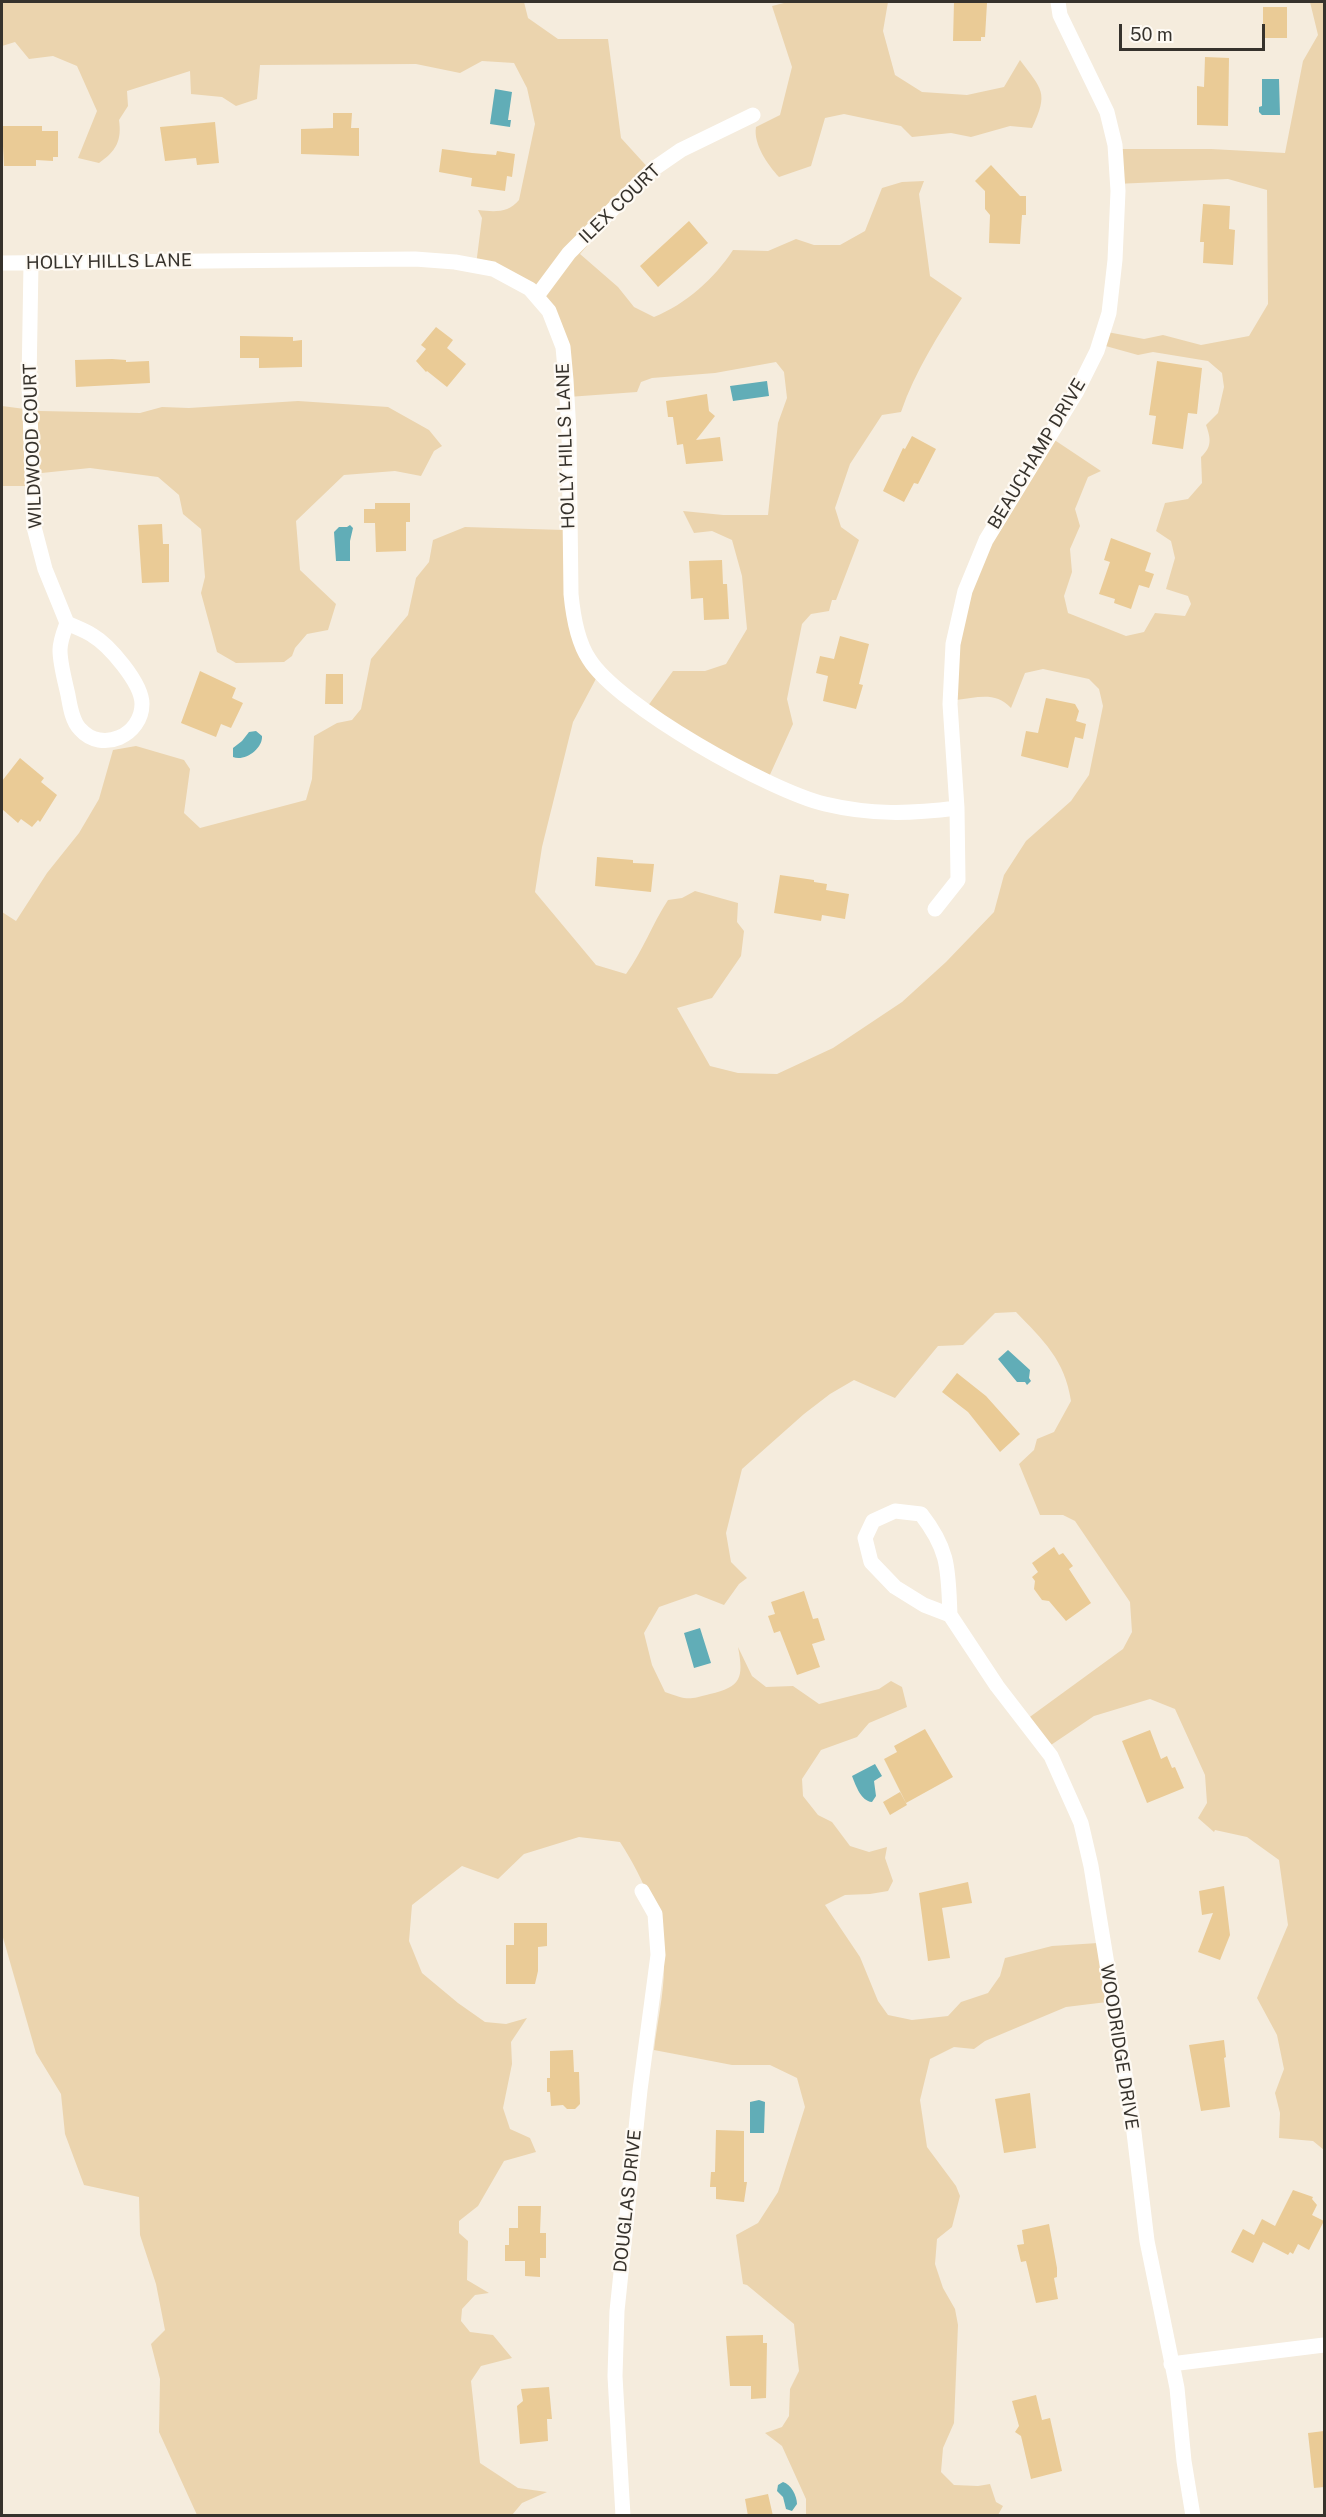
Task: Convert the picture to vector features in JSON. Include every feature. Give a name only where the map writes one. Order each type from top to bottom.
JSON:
[{"type":"street","name":"BEAUCHAMP DRIVE","points":[[935,909],[958,880],[957,808],[950,704],[953,644],[964,591],[986,540],[1092,361],[1109,314],[1115,260],[1118,191],[1115,145],[1107,112],[1060,15],[1058,2]]},
{"type":"street","name":"ILEX COURT","points":[[537,296],[568,254],[651,170],[681,150],[753,115]]},
{"type":"street","name":"HOLLY HILLS LANE","points":[[2,263],[416,259],[493,269],[530,289],[549,311],[563,347],[569,433],[571,594],[574,618],[588,658],[607,681],[651,715],[712,752],[797,795],[824,804],[884,813],[904,814],[957,808]]},
{"type":"street","name":"WILDWOOD COURT","points":[[31,263],[29,383],[34,527],[45,568],[67,623]]},
{"type":"street","points":[[67,623],[93,636],[113,654],[135,680],[142,702],[139,719],[126,735],[110,742],[94,739],[79,729],[71,712],[60,648],[67,623]]},
{"type":"street","points":[[895,1511],[921,1514],[936,1534],[948,1562],[950,1615],[924,1605],[895,1587],[871,1562],[865,1538],[873,1521],[895,1511]]},
{"type":"street","name":"WOODRIDGE DRIVE","points":[[950,1615],[997,1686],[1051,1756],[1081,1823],[1091,1866],[1114,2019],[1133,2124],[1147,2241],[1177,2388],[1184,2461],[1193,2516]]},
{"type":"street","name":"DOUGLAS DRIVE","points":[[623,2516],[615,2376],[617,2311],[640,2090],[658,1955],[655,1914],[642,1891]]},
{"type":"street","points":[[1171,2364],[1324,2345]]},
{"type":"shaded area","points":[[2,2],[524,2],[528,18],[558,39],[608,39],[621,138],[652,172],[580,254],[618,287],[634,307],[654,317],[666,312],[698,290],[733,250],[768,251],[796,239],[814,245],[840,245],[865,231],[882,188],[902,182],[924,181],[919,194],[930,276],[962,298],[920,367],[901,412],[882,415],[850,464],[835,508],[841,527],[859,540],[836,600],[832,600],[829,611],[811,614],[802,624],[787,699],[793,724],[768,779],[645,710],[673,671],[705,671],[726,664],[747,629],[742,576],[732,540],[712,531],[694,533],[683,511],[723,515],[768,515],[778,423],[787,398],[784,372],[776,362],[715,373],[652,378],[641,382],[637,392],[568,397],[561,352],[535,295],[476,265],[482,218],[478,210],[501,211],[519,200],[535,124],[527,88],[514,63],[482,61],[460,73],[416,64],[260,65],[257,99],[236,106],[222,97],[191,94],[190,71],[127,91],[128,106],[119,120],[118,140],[114,150],[99,163],[78,158],[97,111],[77,66],[53,56],[29,59],[15,42],[2,46]]},
{"type":"shaded area","points":[[788,2],[888,2],[883,31],[895,75],[922,92],[967,95],[1004,87],[1020,60],[1034,78],[1041,92],[1040,106],[1032,128],[1010,126],[971,137],[951,133],[912,137],[901,126],[844,114],[825,118],[811,166],[779,177],[759,147],[756,127],[780,115],[792,67],[772,6]]},
{"type":"shaded area","points":[[1310,2],[1324,2],[1324,2150],[1313,2141],[1279,2138],[1280,2113],[1275,2093],[1284,2069],[1277,2035],[1257,1998],[1288,1925],[1279,1860],[1247,1837],[1215,1830],[1214,1832],[1198,1818],[1207,1803],[1205,1775],[1175,1709],[1150,1699],[1094,1716],[1045,1749],[1027,1719],[1123,1649],[1132,1632],[1130,1602],[1075,1521],[1063,1515],[1040,1515],[1019,1464],[1034,1450],[1037,1439],[1054,1432],[1071,1401],[1068,1387],[1058,1362],[1016,1312],[995,1313],[963,1345],[938,1346],[895,1398],[854,1380],[830,1394],[804,1414],[742,1469],[726,1533],[731,1562],[747,1578],[739,1584],[724,1605],[696,1594],[659,1607],[644,1633],[652,1665],[665,1692],[683,1698],[703,1696],[734,1684],[740,1674],[741,1666],[738,1647],[752,1676],[766,1687],[793,1686],[819,1704],[879,1689],[891,1681],[902,1687],[907,1707],[869,1723],[857,1737],[821,1750],[802,1779],[803,1796],[818,1815],[832,1822],[850,1846],[869,1852],[887,1847],[885,1858],[893,1881],[888,1891],[845,1895],[825,1905],[860,1957],[878,2001],[888,2015],[912,2020],[948,2016],[961,2002],[988,1993],[1000,1976],[1005,1958],[1052,1946],[1098,1943],[1107,2002],[1066,2007],[985,2041],[974,2049],[954,2047],[930,2059],[920,2100],[927,2147],[956,2186],[960,2196],[952,2227],[937,2239],[935,2264],[943,2288],[955,2309],[958,2325],[954,2423],[943,2448],[941,2472],[954,2485],[990,2484],[996,2502],[1003,2506],[998,2515],[806,2515],[806,2499],[782,2446],[765,2433],[782,2427],[789,2416],[790,2389],[799,2371],[794,2324],[743,2284],[736,2235],[758,2223],[778,2192],[805,2107],[797,2078],[770,2065],[732,2065],[654,2050],[664,1967],[660,1934],[651,1902],[620,1842],[579,1837],[524,1854],[498,1879],[462,1866],[412,1905],[409,1941],[422,1973],[485,2022],[506,2024],[527,2018],[511,2042],[512,2064],[503,2108],[510,2129],[530,2138],[536,2152],[504,2161],[478,2206],[459,2221],[459,2233],[468,2241],[467,2280],[489,2293],[475,2295],[462,2309],[461,2321],[470,2332],[493,2335],[512,2358],[481,2366],[471,2381],[480,2463],[518,2488],[547,2492],[522,2503],[512,2515],[197,2515],[159,2432],[160,2379],[151,2344],[165,2330],[156,2284],[140,2235],[139,2197],[84,2185],[65,2134],[61,2094],[36,2053],[2,1934],[2,912],[16,921],[47,873],[79,833],[99,799],[113,750],[136,746],[184,760],[190,769],[184,813],[200,828],[306,800],[312,779],[314,736],[337,723],[352,720],[361,709],[371,659],[408,615],[416,578],[429,562],[433,540],[465,527],[564,530],[570,606],[598,675],[573,722],[542,847],[535,892],[596,965],[626,974],[668,900],[682,898],[695,891],[738,903],[737,922],[744,931],[741,956],[712,998],[677,1008],[710,1066],[738,1073],[777,1074],[833,1048],[902,1002],[946,962],[994,912],[1004,875],[1026,841],[1071,801],[1089,775],[1103,706],[1099,689],[1089,679],[1043,669],[1025,673],[1011,708],[992,697],[956,700],[960,597],[1047,435],[1101,471],[1088,477],[1075,509],[1080,526],[1070,549],[1072,572],[1064,596],[1068,613],[1126,636],[1144,632],[1155,613],[1185,616],[1191,604],[1188,596],[1166,589],[1175,558],[1171,541],[1156,531],[1165,503],[1188,499],[1202,483],[1201,457],[1210,443],[1206,425],[1218,413],[1224,387],[1222,373],[1208,361],[1153,352],[1138,355],[1102,345],[1102,331],[1144,339],[1163,335],[1201,345],[1249,336],[1268,304],[1267,190],[1228,179],[1115,184],[1115,149],[1211,149],[1285,153],[1303,61],[1318,35]]},
{"type":"shaded area","points":[[298,401],[388,407],[429,430],[442,446],[434,451],[421,476],[395,471],[344,475],[296,521],[300,570],[336,604],[328,630],[307,634],[295,648],[292,656],[284,662],[236,663],[217,652],[201,593],[205,577],[201,529],[183,514],[179,495],[158,477],[90,468],[32,474],[27,486],[2,486],[2,406],[40,411],[140,413],[162,407],[189,408]]},
{"type":"water","points":[[1262,79],[1279,79],[1280,115],[1262,115],[1259,112],[1259,107],[1262,106]]},
{"type":"water","points":[[495,89],[512,92],[508,120],[511,120],[510,127],[490,124]]},
{"type":"water","points":[[767,381],[769,396],[733,401],[730,386]]},
{"type":"water","points":[[350,525],[353,528],[350,541],[350,561],[336,561],[334,532],[339,527]]},
{"type":"water","points":[[256,731],[262,736],[256,750],[242,758],[233,757],[233,748],[249,732]]},
{"type":"water","points":[[1008,1350],[1030,1370],[1031,1381],[1027,1385],[1025,1382],[1017,1382],[998,1359]]},
{"type":"water","points":[[700,1628],[711,1663],[694,1668],[684,1633]]},
{"type":"water","points":[[875,1764],[882,1776],[874,1781],[876,1796],[872,1802],[862,1796],[852,1776]]},
{"type":"water","points":[[759,2100],[765,2102],[764,2133],[750,2133],[750,2102]]},
{"type":"water","points":[[783,2482],[791,2488],[796,2497],[797,2504],[792,2511],[786,2509],[783,2497],[777,2491],[778,2485]]},
{"type":"building","points":[[954,2],[987,3],[985,37],[981,37],[981,41],[953,41]]},
{"type":"building","points":[[1263,7],[1287,7],[1287,38],[1263,38]]},
{"type":"building","points":[[1205,57],[1229,58],[1228,126],[1197,125],[1197,86],[1204,87]]},
{"type":"building","points":[[333,113],[352,113],[351,128],[359,128],[359,156],[301,154],[301,129],[333,128]]},
{"type":"building","points":[[215,122],[219,163],[197,165],[196,158],[165,161],[160,127]]},
{"type":"building","points":[[2,126],[42,126],[42,131],[58,131],[58,157],[53,157],[53,161],[36,160],[36,166],[4,166]]},
{"type":"building","points":[[442,149],[496,155],[497,151],[515,154],[512,177],[507,176],[505,191],[471,186],[472,178],[439,172]]},
{"type":"building","points":[[991,165],[1020,196],[1026,196],[1026,215],[1022,215],[1020,244],[989,243],[990,215],[985,209],[985,191],[975,181]]},
{"type":"building","points":[[1203,204],[1230,206],[1229,229],[1235,230],[1233,265],[1203,263],[1204,242],[1200,242]]},
{"type":"building","points":[[689,221],[708,243],[658,287],[640,266]]},
{"type":"building","points":[[436,327],[453,340],[447,348],[466,364],[447,387],[426,372],[416,361],[426,349],[421,345]]},
{"type":"building","points":[[240,336],[293,337],[293,341],[302,340],[302,367],[259,368],[259,358],[240,358]]},
{"type":"building","points":[[75,360],[126,360],[126,362],[149,361],[150,383],[76,387]]},
{"type":"building","points":[[1157,361],[1202,368],[1197,414],[1188,413],[1183,449],[1152,444],[1156,416],[1149,415]]},
{"type":"building","points":[[707,394],[709,411],[715,416],[696,440],[720,437],[723,461],[686,464],[683,444],[677,445],[673,417],[668,417],[666,401]]},
{"type":"building","points":[[912,436],[936,449],[918,484],[914,483],[904,502],[883,491],[903,448],[905,449]]},
{"type":"building","points":[[375,503],[410,503],[410,522],[406,522],[406,551],[376,552],[375,523],[364,523],[364,509],[375,509]]},
{"type":"building","points":[[162,524],[163,544],[169,544],[169,582],[142,583],[138,525]]},
{"type":"building","points":[[1111,538],[1151,553],[1145,571],[1154,574],[1149,588],[1139,585],[1131,609],[1114,603],[1115,599],[1099,594],[1110,562],[1104,560]]},
{"type":"building","points":[[722,560],[723,584],[727,584],[729,619],[704,620],[703,598],[691,599],[689,561]]},
{"type":"building","points":[[840,636],[869,644],[859,684],[863,685],[856,709],[823,701],[828,676],[816,673],[820,656],[834,659]]},
{"type":"building","points":[[200,671],[236,688],[232,698],[243,703],[231,728],[221,724],[216,737],[181,723]]},
{"type":"building","points":[[326,674],[343,674],[343,704],[325,704]]},
{"type":"building","points":[[1046,698],[1075,704],[1079,711],[1076,721],[1086,724],[1083,739],[1075,737],[1068,768],[1021,756],[1026,731],[1038,733]]},
{"type":"building","points":[[20,758],[44,778],[41,782],[57,795],[40,822],[38,820],[32,827],[21,819],[18,823],[2,809],[2,781]]},
{"type":"building","points":[[597,857],[654,864],[651,892],[595,886]]},
{"type":"building","points":[[780,875],[814,880],[814,882],[827,884],[826,890],[849,894],[845,919],[822,915],[821,921],[774,913]]},
{"type":"building","points":[[957,1373],[986,1396],[1020,1434],[1000,1452],[968,1412],[942,1392]]},
{"type":"building","points":[[1054,1547],[1059,1555],[1063,1553],[1073,1566],[1069,1569],[1091,1603],[1066,1621],[1049,1601],[1042,1600],[1034,1589],[1035,1581],[1032,1577],[1038,1572],[1032,1563]]},
{"type":"building","points":[[804,1591],[813,1619],[818,1618],[825,1640],[812,1644],[820,1667],[797,1675],[780,1631],[774,1633],[768,1616],[775,1614],[771,1602]]},
{"type":"building","points":[[925,1729],[953,1777],[906,1803],[884,1759],[897,1752],[894,1746]]},
{"type":"building","points":[[1150,1730],[1161,1759],[1167,1756],[1172,1768],[1175,1767],[1184,1788],[1147,1803],[1122,1741]]},
{"type":"building","points":[[900,1792],[907,1805],[890,1815],[883,1802]]},
{"type":"building","points":[[968,1882],[972,1903],[942,1908],[950,1958],[928,1961],[919,1893]]},
{"type":"building","points":[[1224,1886],[1230,1935],[1220,1960],[1198,1952],[1213,1913],[1202,1915],[1199,1891]]},
{"type":"building","points":[[514,1923],[547,1923],[547,1946],[538,1947],[538,1971],[535,1984],[506,1984],[506,1945],[514,1945]]},
{"type":"building","points":[[1224,2040],[1230,2107],[1201,2111],[1189,2045]]},
{"type":"building","points":[[573,2050],[574,2072],[579,2072],[580,2104],[575,2109],[567,2109],[563,2105],[551,2106],[550,2092],[547,2092],[547,2078],[550,2078],[550,2051]]},
{"type":"building","points":[[1030,2093],[1036,2148],[1004,2153],[995,2099]]},
{"type":"building","points":[[716,2130],[744,2131],[744,2182],[747,2182],[744,2202],[716,2199],[716,2187],[710,2187],[711,2172],[715,2172]]},
{"type":"building","points":[[1293,2190],[1313,2197],[1317,2205],[1312,2215],[1324,2221],[1309,2250],[1298,2244],[1293,2254],[1290,2252],[1288,2255],[1263,2242],[1253,2263],[1231,2252],[1243,2229],[1254,2235],[1262,2219],[1275,2226]]},
{"type":"building","points":[[518,2206],[541,2206],[540,2233],[546,2233],[546,2258],[540,2258],[540,2277],[525,2276],[525,2261],[505,2261],[505,2245],[509,2245],[509,2228],[518,2228]]},
{"type":"building","points":[[1049,2224],[1057,2268],[1057,2277],[1054,2278],[1058,2299],[1036,2303],[1026,2261],[1021,2262],[1017,2245],[1024,2244],[1022,2230]]},
{"type":"building","points":[[763,2335],[763,2343],[767,2343],[766,2398],[751,2399],[751,2386],[730,2386],[726,2336]]},
{"type":"building","points":[[549,2387],[552,2419],[547,2419],[548,2441],[520,2444],[517,2406],[523,2401],[521,2389]]},
{"type":"building","points":[[1036,2395],[1042,2420],[1050,2418],[1062,2471],[1031,2479],[1021,2436],[1015,2432],[1019,2426],[1012,2401]]},
{"type":"building","points":[[1324,2431],[1324,2487],[1314,2488],[1308,2433]]},
{"type":"building","points":[[768,2494],[773,2516],[748,2516],[745,2499]]}]
